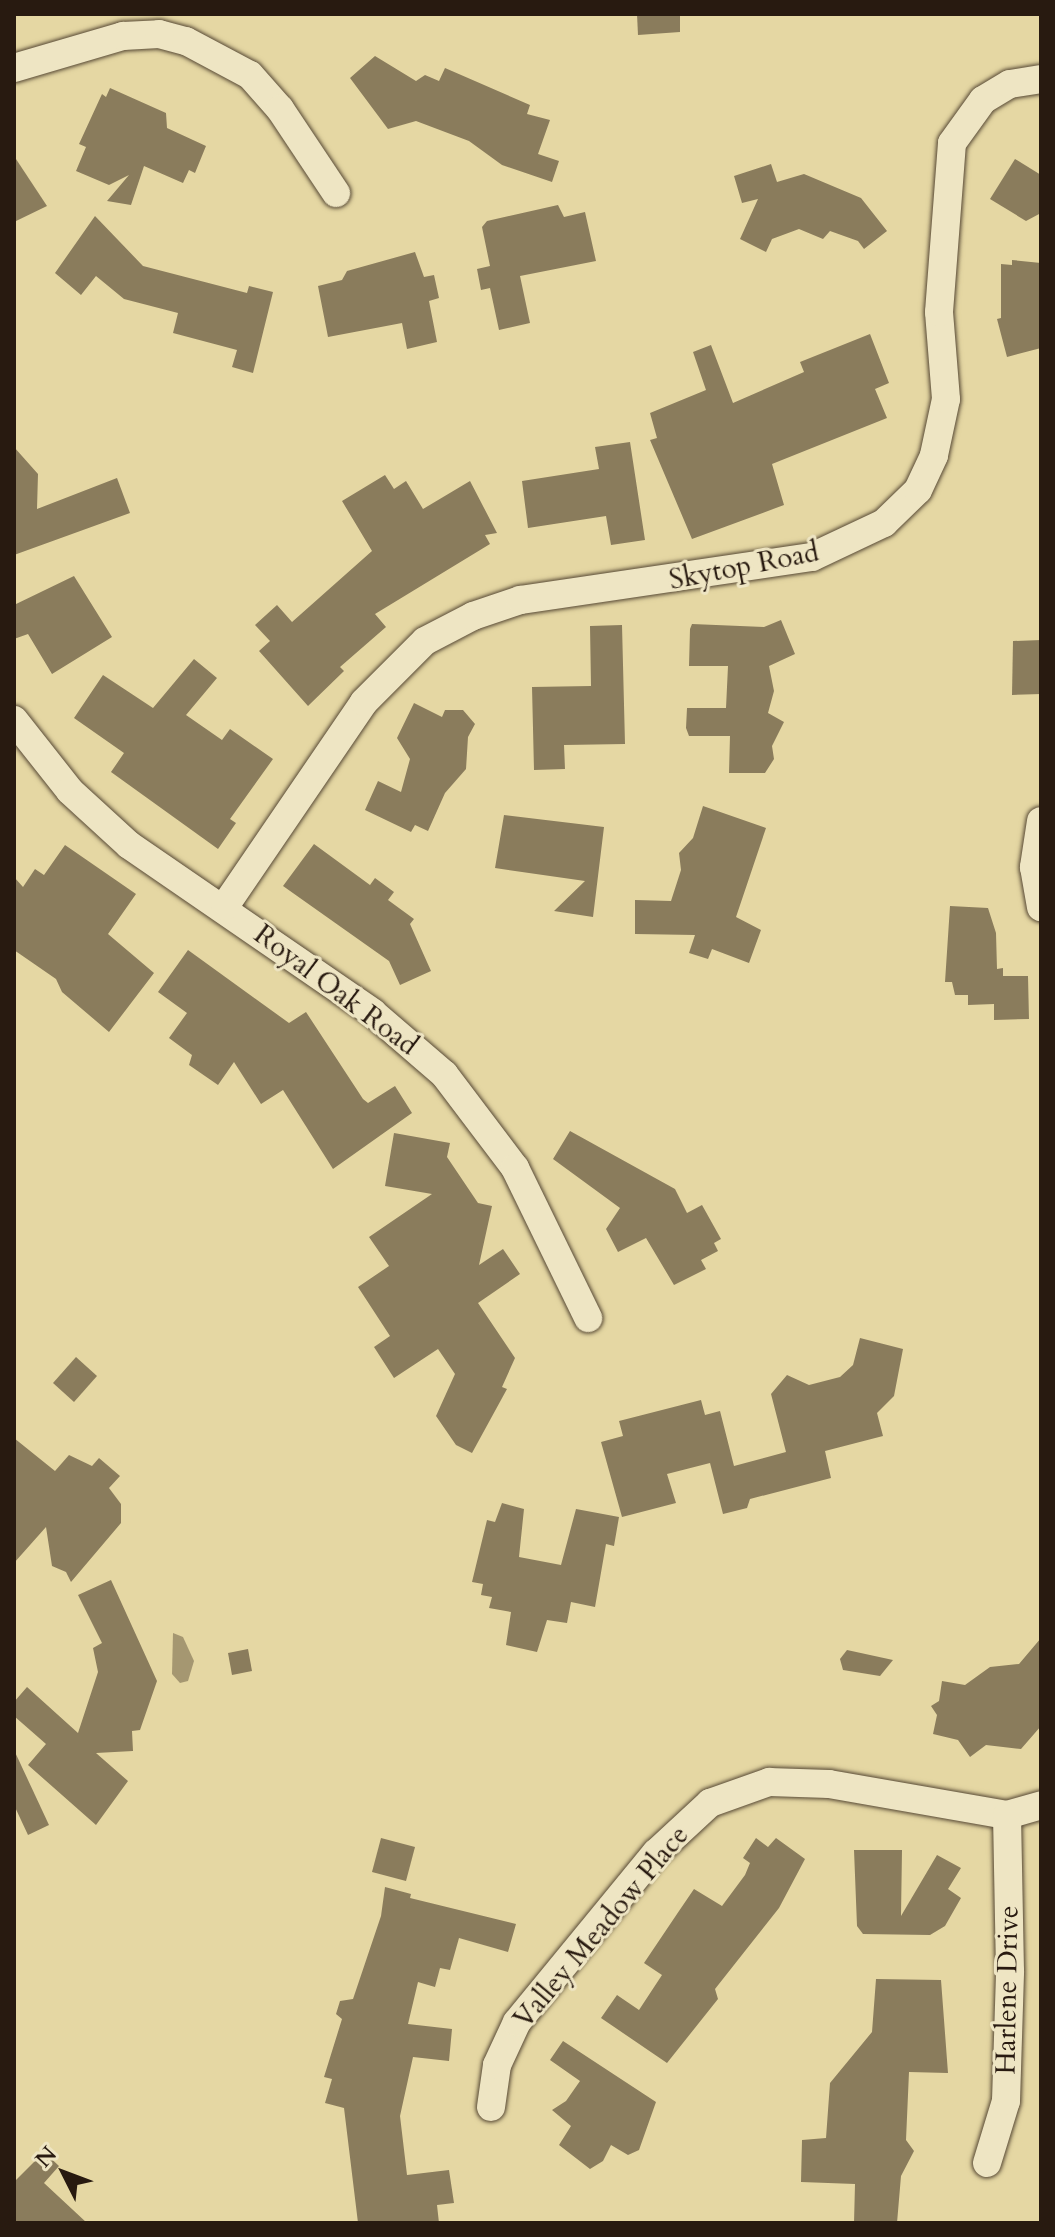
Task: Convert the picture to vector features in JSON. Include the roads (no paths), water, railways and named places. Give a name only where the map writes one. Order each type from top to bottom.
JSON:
[{"type":"street","points":[[14,68],[123,36],[159,34],[186,41],[250,75],[280,109],[336,193]]},
{"type":"street","name":"Skytop Road","points":[[225,906],[364,702],[425,641],[473,616],[520,600],[812,557],[884,523],[909,498],[934,455],[946,399],[939,312],[952,143],[983,100],[1010,84],[1041,79]]},
{"type":"street","name":"Royal Oak Road","points":[[14,720],[70,791],[129,845],[225,906],[373,1013],[444,1074],[515,1168],[588,1318]]},
{"type":"street","points":[[1041,821],[1034,867],[1041,907]]},
{"type":"street","name":"Valley Meadow Place","points":[[491,2107],[497,2065],[517,2022],[656,1853],[710,1803],[769,1782],[829,1784],[1007,1815],[1041,1805]]},
{"type":"street","name":"Harlene Drive","points":[[987,2163],[1006,2101],[1010,1971],[1007,1815]]}]
